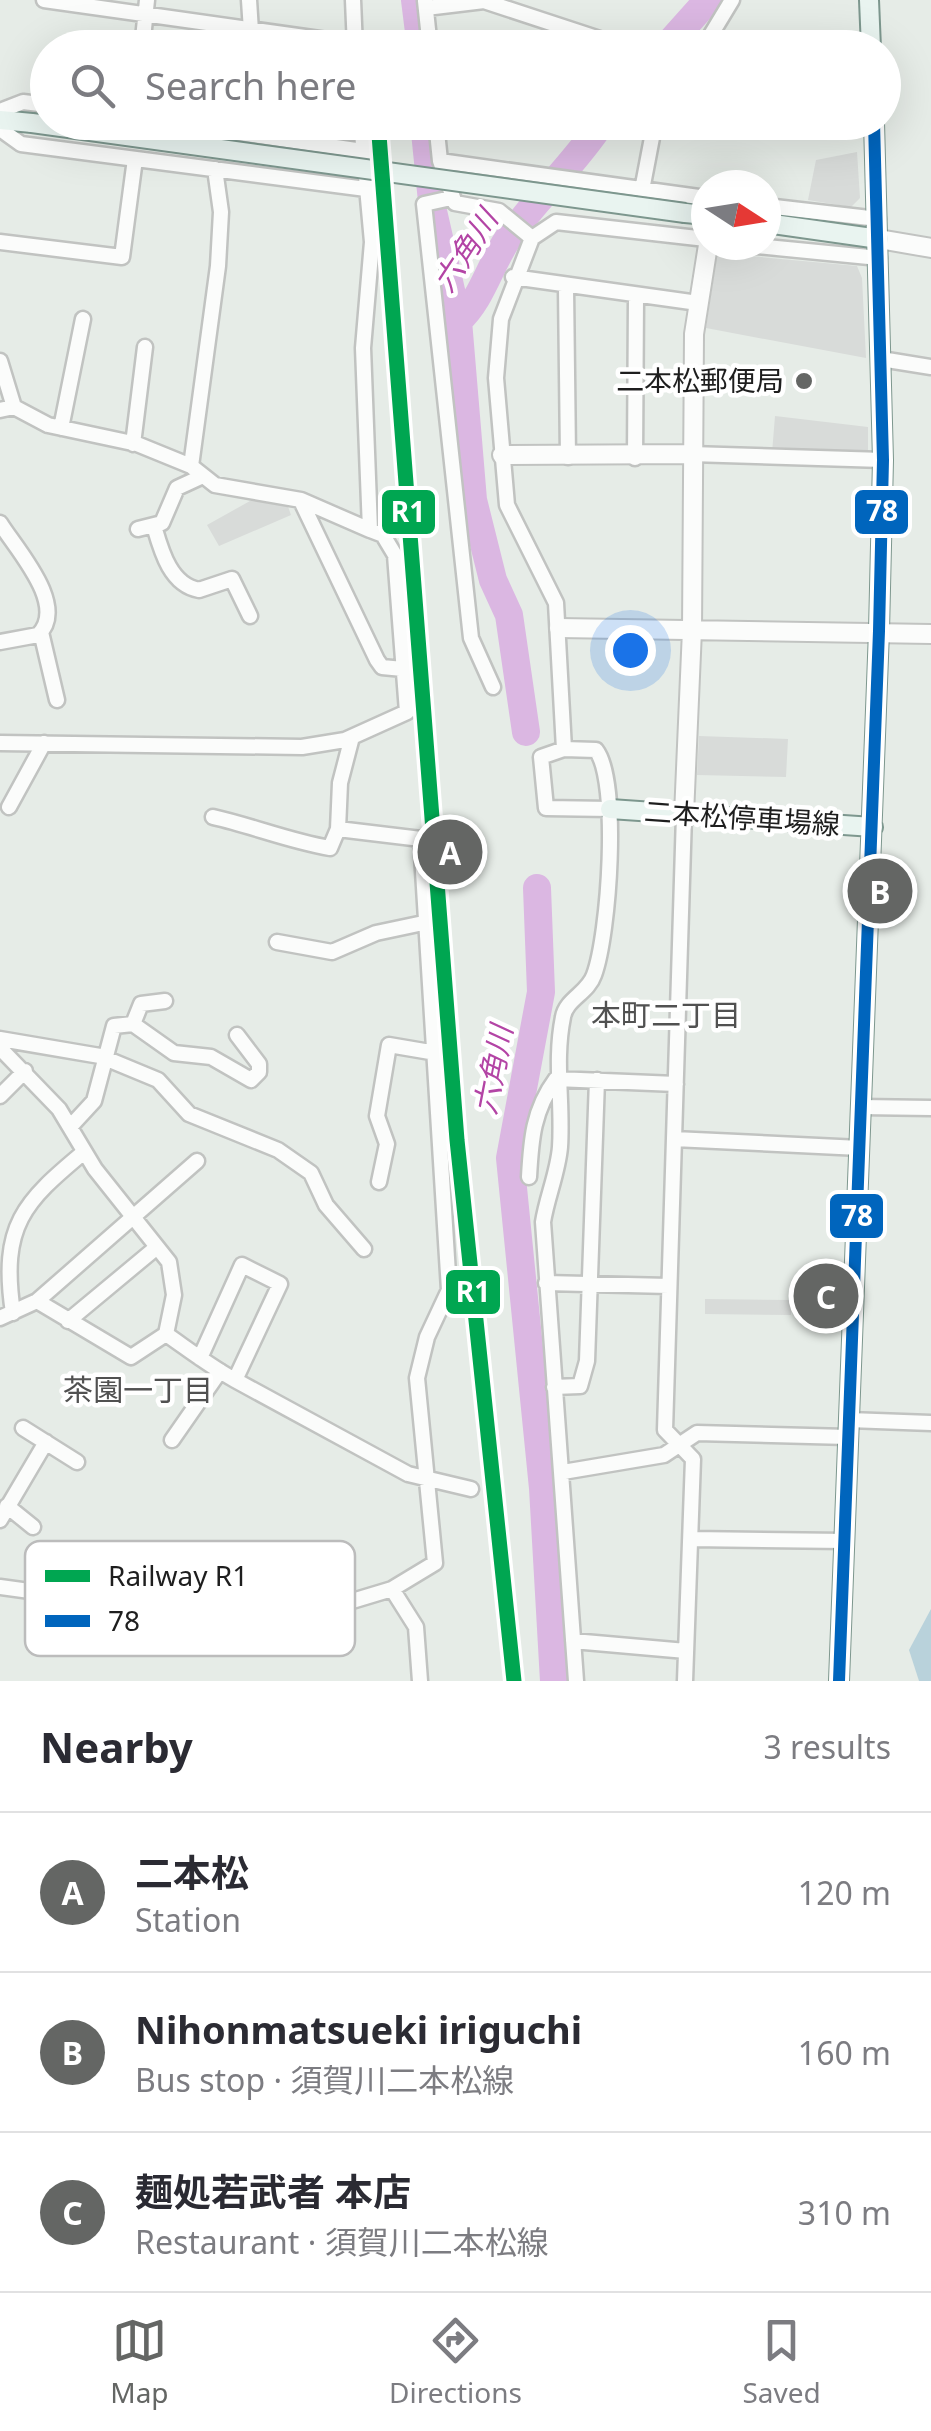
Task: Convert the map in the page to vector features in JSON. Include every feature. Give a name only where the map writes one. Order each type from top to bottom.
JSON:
[{"type":"main road","points":[[869,0],[870,30]]},
{"type":"main road","points":[[0,120],[30,124]]},
{"type":"main road","points":[[151,140],[691,213]]},
{"type":"main road","points":[[839,1681],[879,631],[882,460],[875,140]]},
{"type":"main road","points":[[781,226],[879,248]]},
{"type":"main road","name":"二本松停車場線","points":[[610,809],[874,827]]},
{"type":"street","points":[[45,0],[147,8],[246,30]]},
{"type":"street","points":[[249,0],[251,30]]},
{"type":"street","points":[[353,0],[354,30]]},
{"type":"street","points":[[713,30],[732,0]]},
{"type":"street","points":[[428,30],[426,4],[484,1],[572,30]]},
{"type":"street","points":[[0,111],[30,103]]},
{"type":"street","points":[[0,129],[21,144],[366,189]]},
{"type":"street","points":[[293,140],[364,150]]},
{"type":"street","points":[[363,140],[372,242],[364,348],[370,530]]},
{"type":"street","points":[[438,140],[456,524],[466,566],[471,638],[493,688]]},
{"type":"street","points":[[642,190],[652,140]]},
{"type":"street","points":[[0,242],[122,257],[136,159]]},
{"type":"street","points":[[440,161],[691,196]]},
{"type":"street","points":[[138,529],[167,518],[178,488],[197,471],[218,266],[221,212],[215,169]]},
{"type":"street","points":[[440,200],[499,211],[530,237]]},
{"type":"street","points":[[781,208],[878,218]]},
{"type":"street","points":[[564,749],[554,592],[519,536],[507,505],[497,349],[514,277],[530,237],[556,222],[691,240]]},
{"type":"street","points":[[781,246],[931,248]]},
{"type":"street","points":[[685,1681],[693,1459],[665,1430],[692,630],[692,454],[698,304],[704,260]]},
{"type":"street","points":[[514,277],[566,288],[698,304]]},
{"type":"street","points":[[566,288],[568,458]]},
{"type":"street","points":[[636,298],[636,458]]},
{"type":"street","points":[[61,428],[83,319]]},
{"type":"street","points":[[133,444],[145,346]]},
{"type":"street","points":[[0,360],[7,409],[61,428],[133,444],[197,471],[222,488],[301,500],[370,530],[391,544],[407,712],[352,738],[302,747],[0,743]]},
{"type":"street","points":[[881,360],[931,367]]},
{"type":"street","points":[[502,455],[636,458],[692,454],[882,460]]},
{"type":"street","points":[[301,500],[376,660],[382,667],[403,669]]},
{"type":"street","points":[[0,523],[42,591],[47,618],[41,632],[57,700]]},
{"type":"street","points":[[154,526],[169,567],[182,582],[198,590],[232,579],[250,616]]},
{"type":"street","points":[[559,628],[931,634]]},
{"type":"street","points":[[0,642],[41,632]]},
{"type":"street","points":[[213,817],[260,827],[290,842],[330,848],[338,829],[340,783],[352,738]]},
{"type":"street","points":[[9,807],[44,743]]},
{"type":"street","points":[[576,1681],[542,1222],[560,1149],[556,1079],[564,1010],[588,988],[598,964],[611,879],[610,809],[600,754],[591,748],[564,749],[541,757],[546,808],[610,809]]},
{"type":"street","points":[[338,829],[420,840],[448,1290],[427,1337],[417,1378],[430,1483],[434,1562],[392,1589],[355,1600]]},
{"type":"street","points":[[277,942],[332,952],[376,934],[428,922]]},
{"type":"street","points":[[133,1024],[141,1004],[165,1001]]},
{"type":"street","points":[[70,1127],[94,1100],[114,1026],[133,1024],[174,1053],[211,1057],[251,1080],[259,1072],[258,1064],[237,1034]]},
{"type":"street","points":[[0,1039],[106,1057],[158,1080],[199,1120],[292,1158],[311,1174],[326,1205],[364,1250]]},
{"type":"street","points":[[380,1182],[388,1144],[377,1116],[389,1045],[436,1053]]},
{"type":"street","points":[[0,1048],[26,1071],[70,1127],[84,1152],[158,1246],[173,1279],[166,1334],[131,1357],[37,1302]]},
{"type":"street","points":[[0,1096],[26,1071]]},
{"type":"street","points":[[556,1079],[676,1084]]},
{"type":"street","points":[[529,1178],[531,1134],[539,1106],[556,1079]]},
{"type":"street","points":[[554,1387],[580,1386],[588,1350],[597,1080]]},
{"type":"street","points":[[861,1107],[931,1108]]},
{"type":"street","points":[[674,1139],[860,1148]]},
{"type":"street","points":[[84,1152],[16,1208],[9,1223],[3,1275],[7,1315],[37,1302],[198,1160]]},
{"type":"street","points":[[68,1321],[158,1246]]},
{"type":"street","points":[[200,1358],[242,1265],[280,1284],[235,1380]]},
{"type":"street","points":[[546,1284],[669,1286]]},
{"type":"street","points":[[166,1334],[235,1380],[430,1483],[471,1489]]},
{"type":"street","points":[[172,1440],[220,1371]]},
{"type":"street","points":[[563,1472],[664,1456],[697,1433],[931,1423]]},
{"type":"street","points":[[23,1428],[78,1462]]},
{"type":"street","points":[[32,1527],[4,1513],[46,1442]]},
{"type":"street","points":[[691,1539],[845,1542]]},
{"type":"street","points":[[0,1586],[25,1590]]},
{"type":"street","points":[[392,1589],[416,1627],[420,1681]]},
{"type":"street","points":[[574,1641],[686,1651]]},
{"type":"shaded area","points":[[857,152],[860,198],[851,207],[808,200],[816,160]]},
{"type":"shaded area","points":[[781,259],[857,266],[862,278],[866,358],[706,328],[716,260]]},
{"type":"shaded area","points":[[775,416],[868,427],[868,452],[772,453]]},
{"type":"shaded area","points":[[285,498],[291,515],[219,546],[207,525],[250,501]]},
{"type":"shaded area","points":[[699,736],[788,739],[786,777],[697,775]]},
{"type":"shaded area","points":[[705,1299],[791,1300],[791,1315],[705,1314]]},
{"type":"shaded area","points":[[931,1609],[931,1681],[919,1681],[909,1650]]},
{"type":"waterway","points":[[415,0],[419,30]]},
{"type":"waterway","name":"六角川","points":[[681,30],[708,0]]},
{"type":"waterway","name":"六角川","points":[[426,140],[433,211],[458,321],[473,500],[493,580],[509,615],[526,732]]},
{"type":"waterway","name":"六角川","points":[[458,321],[473,303],[507,240],[589,140]]},
{"type":"waterway","name":"六角川","points":[[537,888],[541,992],[510,1158],[543,1488],[554,1681]]},
{"type":"rail line","name":"R1","points":[[379,140],[457,1140],[514,1681]]},
{"type":"transit line","name":"78","points":[[839,1681],[883,460],[874,140]]},
{"type":"place","name":"二本松郵便局","points":[[804,381]]},
{"type":"place","name":"二本松","points":[[450,852]]},
{"type":"place","name":"Nihonmatsueki iriguchi","points":[[880,891]]},
{"type":"place","name":"麺処若武者 本店","points":[[826,1296]]},
{"type":"district","name":"本町二丁目","points":[[666,1016]]},
{"type":"district","name":"茶園一丁目","points":[[138,1391]]}]
